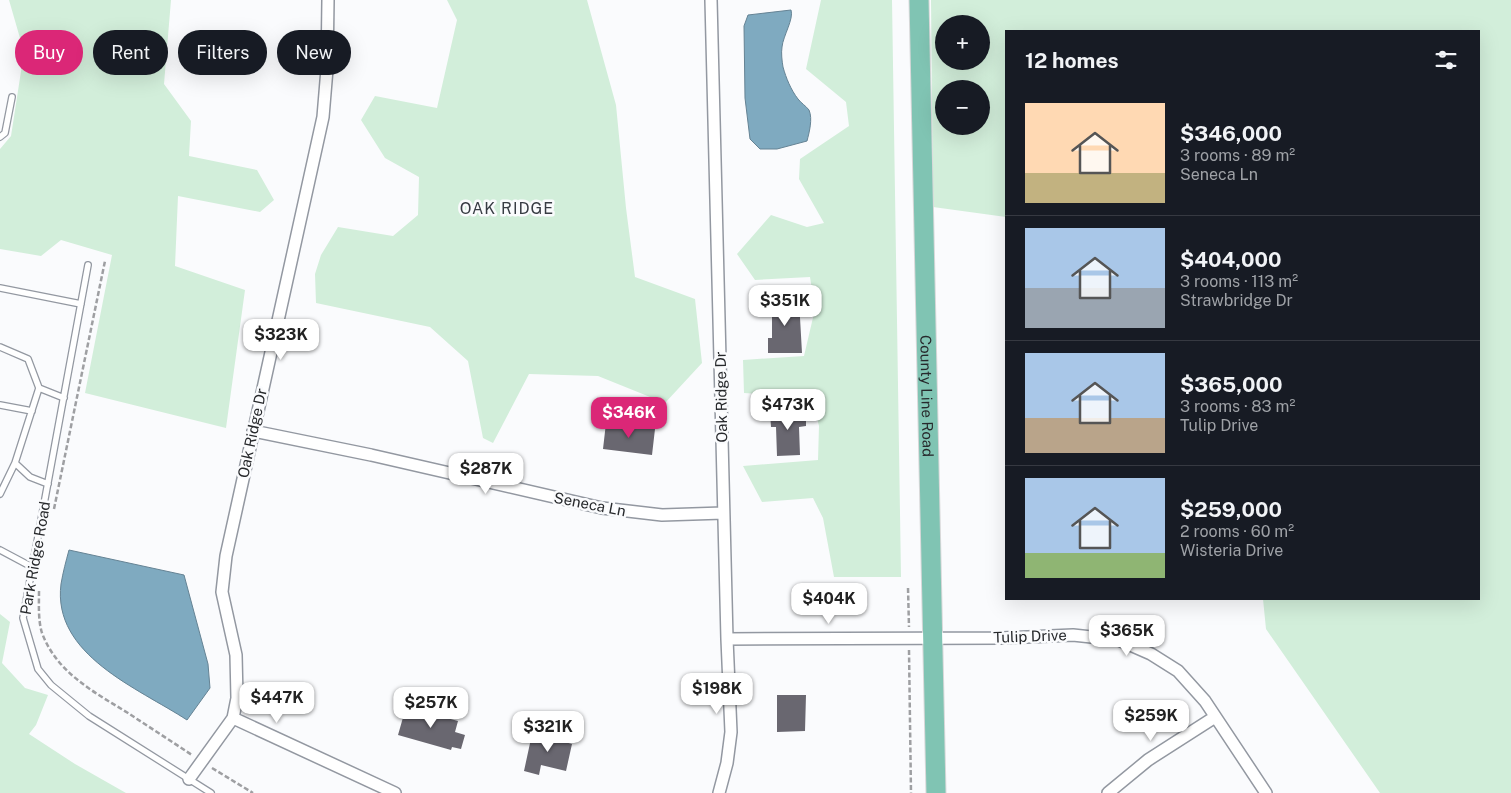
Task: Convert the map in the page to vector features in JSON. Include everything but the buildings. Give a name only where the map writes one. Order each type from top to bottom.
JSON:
[{"type":"main road","name":"County Line Road","points":[[919,0],[936,793]]},
{"type":"street","name":"Oak Ridge Dr","points":[[189,779],[232,718],[237,698],[236,655],[222,592],[226,556],[323,117],[327,69],[328,0]]},
{"type":"street","name":"Oak Ridge Dr","points":[[711,0],[726,638],[731,732],[727,763],[719,793]]},
{"type":"street","name":"Seneca Ln","points":[[253,431],[371,455],[602,508],[662,515],[723,514]]},
{"type":"street","name":"Tulip Drive","points":[[726,638],[1003,638],[1073,635],[1119,640],[1151,654],[1178,671],[1205,702],[1266,793]]},
{"type":"street","points":[[1108,793],[1148,760],[1215,717]]},
{"type":"street","points":[[232,718],[395,793]]},
{"type":"lane","points":[[0,137],[5,133],[12,97]]},
{"type":"lane","name":"Park Ridge Road","points":[[88,265],[23,618],[38,669],[51,685],[89,716],[211,793]]},
{"type":"lane","points":[[0,288],[81,304]]},
{"type":"lane","points":[[0,347],[28,359],[39,388],[15,463],[0,494]]},
{"type":"lane","points":[[39,388],[64,398]]},
{"type":"lane","points":[[0,405],[32,411]]},
{"type":"lane","points":[[15,463],[30,477],[48,484]]},
{"type":"lane","points":[[0,550],[32,567]]},
{"type":"path","points":[[54,509],[105,260]]},
{"type":"path","points":[[39,588],[42,632],[49,647],[67,671],[92,691],[253,793]]},
{"type":"path","points":[[908,588],[911,793]]},
{"type":"green space","points":[[9,0],[171,0],[168,36],[168,30],[93,30],[93,75],[165,75],[164,84],[191,121],[189,156],[257,170],[274,200],[260,212],[178,196],[175,266],[245,290],[226,428],[85,393],[112,255],[61,240],[41,256],[0,249],[0,149],[11,136],[20,75],[83,75],[83,30],[18,30]]},
{"type":"green space","points":[[447,0],[587,0],[616,105],[635,277],[695,299],[702,363],[665,403],[598,376],[529,374],[493,443],[483,438],[468,361],[430,327],[316,303],[315,274],[321,255],[338,227],[393,236],[418,215],[419,177],[385,158],[361,120],[375,96],[437,108],[457,20]]},
{"type":"green space","points":[[821,0],[892,0],[901,577],[834,577],[823,518],[813,498],[762,502],[743,466],[818,460],[819,426],[812,397],[744,393],[743,360],[804,356],[815,309],[810,277],[755,280],[737,254],[771,215],[807,227],[824,223],[799,179],[800,159],[849,126],[846,102],[806,69]]},
{"type":"green space","points":[[931,0],[1511,0],[1511,793],[1380,793],[1266,629],[1263,600],[1480,600],[1480,30],[1005,30],[1005,217],[933,207]]},
{"type":"green space","points":[[0,614],[10,622],[2,663],[25,688],[48,695],[36,725],[29,734],[75,764],[126,793],[0,793]]},
{"type":"water","points":[[791,10],[792,14],[782,47],[783,65],[793,92],[809,110],[811,122],[809,134],[807,141],[777,149],[760,149],[750,139],[745,98],[744,26],[748,15]]},
{"type":"water","points":[[69,550],[184,575],[208,664],[210,688],[187,720],[123,682],[102,667],[84,650],[70,631],[62,609],[61,584]]},
{"type":"district","name":"OAK RIDGE","points":[[507,208]]}]
